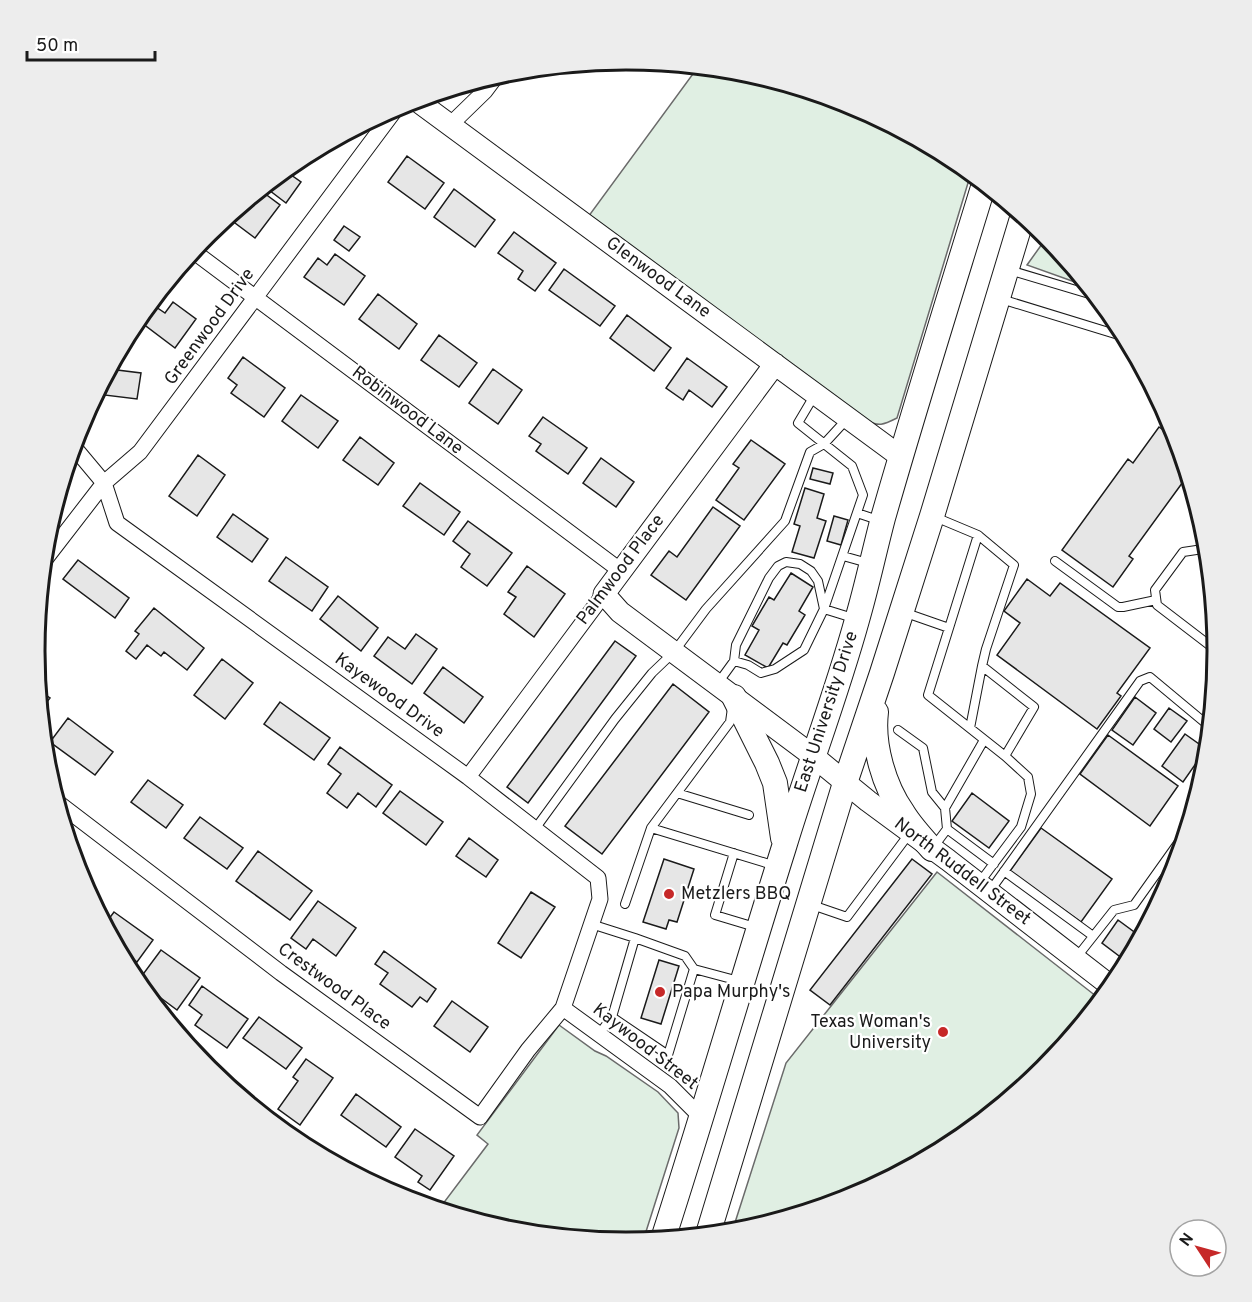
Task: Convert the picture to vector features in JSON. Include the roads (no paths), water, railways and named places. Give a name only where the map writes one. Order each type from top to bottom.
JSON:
[{"type":"main road","name":"East University Drive","points":[[666,1231],[781,856],[857,620],[882,522],[982,191]]},
{"type":"main road","points":[[711,1226],[845,783],[932,516],[1020,224]]},
{"type":"main road","points":[[882,673],[876,718],[876,740],[880,763],[902,812],[932,849]]},
{"type":"main road","points":[[725,691],[767,763],[775,783],[779,804],[781,856]]},
{"type":"street","points":[[450,125],[488,87]]},
{"type":"street","name":"Glenwood Lane","points":[[425,106],[901,457]]},
{"type":"street","name":"Greenwood Drive","points":[[55,547],[104,483],[140,452],[386,122]]},
{"type":"street","name":"Robinwood Lane","points":[[200,257],[621,571]]},
{"type":"street","name":"Palmwood Place","points":[[468,777],[775,364]]},
{"type":"street","name":"Kayewood Drive","points":[[80,454],[104,483],[117,523],[468,777],[598,878],[600,899],[563,1008]]},
{"type":"street","points":[[603,594],[620,612],[813,756]]},
{"type":"street","name":"North Ruddell Street","points":[[813,756],[1104,981]]},
{"type":"street","name":"Crestwood Place","points":[[68,810],[281,973],[480,1117],[528,1050],[563,1008]]},
{"type":"street","name":"Kaywood Street","points":[[563,1008],[670,1086],[702,1118]]},
{"type":"lane","points":[[1006,269],[1083,292]]},
{"type":"lane","points":[[997,298],[1112,333]]},
{"type":"lane","points":[[734,661],[748,665],[761,673],[775,669],[804,650],[824,609],[863,495],[852,466],[798,423],[816,394]]},
{"type":"lane","points":[[535,829],[622,710],[652,673],[674,652],[706,609],[785,521],[810,452],[824,444],[848,418]]},
{"type":"lane","points":[[857,513],[882,522]]},
{"type":"lane","points":[[932,516],[978,535],[1014,565],[986,649],[970,728]]},
{"type":"lane","points":[[978,535],[928,695],[1028,777],[1031,794],[1021,827],[994,864],[984,889]]},
{"type":"lane","points":[[1198,550],[1183,552],[1155,590],[1157,605],[1207,643]]},
{"type":"lane","points":[[843,556],[871,564]]},
{"type":"lane","points":[[1055,561],[1118,607],[1156,600]]},
{"type":"lane","points":[[626,904],[651,828],[730,722],[725,691],[736,645],[769,578],[778,566],[786,562],[800,564],[812,571],[818,581],[824,609]]},
{"type":"lane","points":[[824,609],[857,620]]},
{"type":"lane","points":[[901,612],[949,628]]},
{"type":"lane","points":[[982,666],[1034,707],[1005,756]]},
{"type":"lane","points":[[984,889],[1004,871],[1140,681],[1150,678],[1203,721]]},
{"type":"lane","points":[[898,730],[923,748],[932,792],[945,808],[947,829],[932,849]]},
{"type":"lane","points":[[945,808],[984,740]]},
{"type":"lane","points":[[677,793],[750,814]]},
{"type":"lane","points":[[651,828],[734,853],[781,856]]},
{"type":"lane","points":[[947,829],[994,864]]},
{"type":"lane","points":[[808,904],[847,917],[910,832]]},
{"type":"lane","points":[[734,853],[715,915],[759,929]]},
{"type":"lane","points":[[1075,959],[1114,910],[1134,905],[1170,855]]},
{"type":"lane","points":[[1004,871],[1093,936]]},
{"type":"lane","points":[[591,924],[685,956],[694,969],[743,983]]},
{"type":"lane","points":[[599,1034],[612,1017],[635,938]]},
{"type":"lane","points":[[612,1017],[668,1055],[694,969]]},
{"type":"place","name":"Metzlers BBQ","points":[[669,894]]},
{"type":"place","name":"Papa Murphy's","points":[[660,992]]},
{"type":"place","name":"Texas Woman's University","points":[[943,1032]]}]
